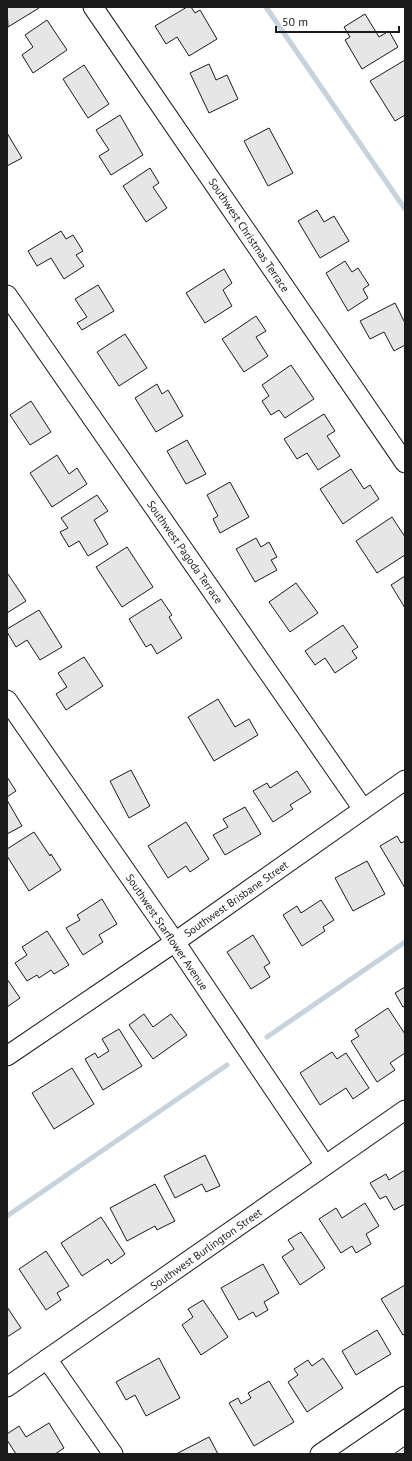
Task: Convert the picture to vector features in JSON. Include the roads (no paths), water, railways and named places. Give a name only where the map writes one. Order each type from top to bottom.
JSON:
[{"type":"street","name":"Southwest Christmas Terrace","points":[[93,7],[405,462]]},
{"type":"street","name":"Southwest Pagoda Terrace","points":[[7,295],[363,809]]},
{"type":"street","name":"Southwest Starflower Avenue","points":[[7,700],[175,942],[325,1165]]},
{"type":"street","name":"Southwest Brisbane Street","points":[[7,1056],[175,942],[405,780]]},
{"type":"street","name":"Southwest Burlington Street","points":[[7,1387],[405,1110]]},
{"type":"street","points":[[47,1359],[113,1454]]},
{"type":"street","points":[[320,1454],[405,1396]]},
{"type":"waterway","points":[[266,7],[405,209]]},
{"type":"waterway","points":[[267,1037],[405,942]]},
{"type":"waterway","points":[[7,1216],[227,1065]]}]
